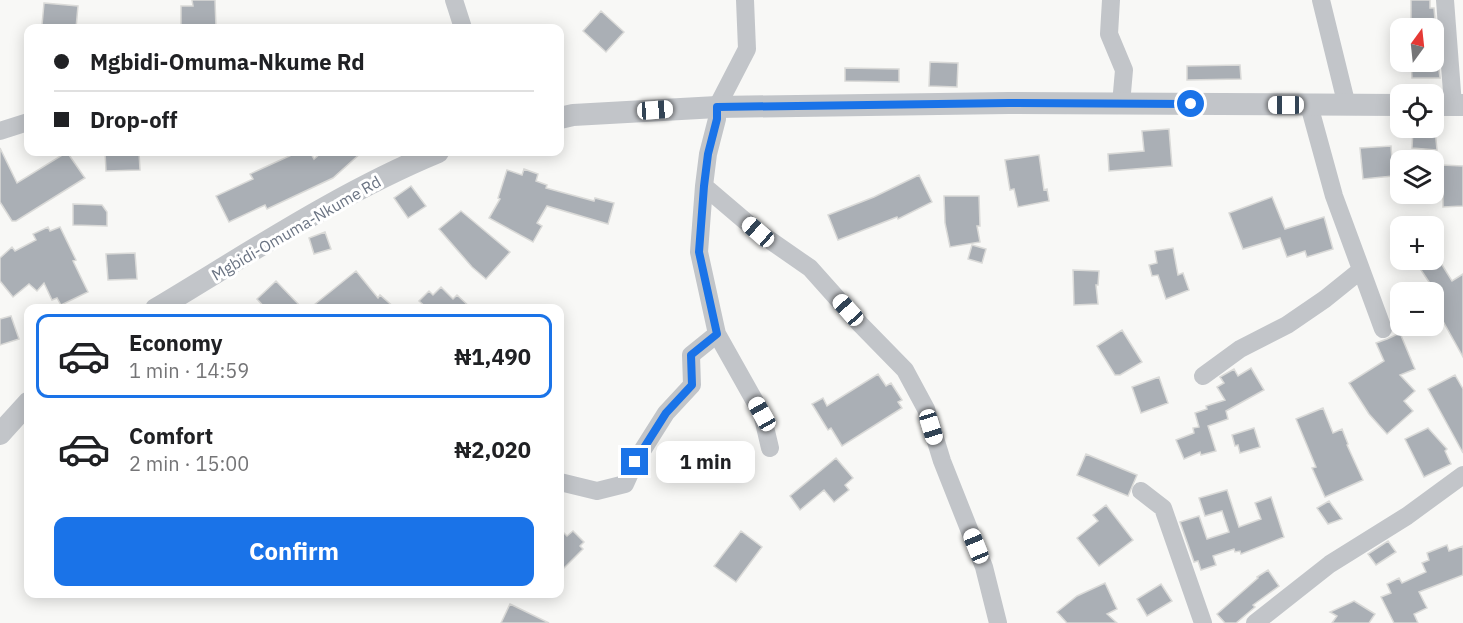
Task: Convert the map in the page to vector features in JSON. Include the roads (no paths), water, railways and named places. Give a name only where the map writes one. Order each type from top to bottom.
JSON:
[{"type":"street","points":[[454,0],[462,24]]},
{"type":"street","points":[[745,0],[747,49],[717,107],[717,119],[708,154],[704,186],[699,252],[717,334],[762,414],[770,448]]},
{"type":"street","points":[[1111,0],[1108,34],[1124,70],[1121,104]]},
{"type":"street","points":[[1321,0],[1347,106]]},
{"type":"street","points":[[1445,0],[1450,105]]},
{"type":"street","points":[[564,117],[717,107],[1009,103],[1390,105]]},
{"type":"street","points":[[1309,105],[1334,196],[1383,329]]},
{"type":"street","points":[[0,131],[24,123]]},
{"type":"street","name":"Mgbidi-Omuma-Nkume Rd","points":[[164,304],[342,197],[428,156]]},
{"type":"street","points":[[704,186],[758,232],[810,268],[905,370],[926,409],[942,461],[984,567],[998,623]]},
{"type":"street","points":[[1203,376],[1240,349],[1287,325],[1325,299],[1361,270]]},
{"type":"street","points":[[564,483],[597,491],[625,484],[635,462],[666,413],[692,385],[691,355],[717,334]]},
{"type":"street","points":[[0,435],[24,408]]},
{"type":"street","points":[[1255,623],[1330,564],[1407,516],[1463,475]]},
{"type":"street","points":[[1142,491],[1163,508],[1203,623]]}]
